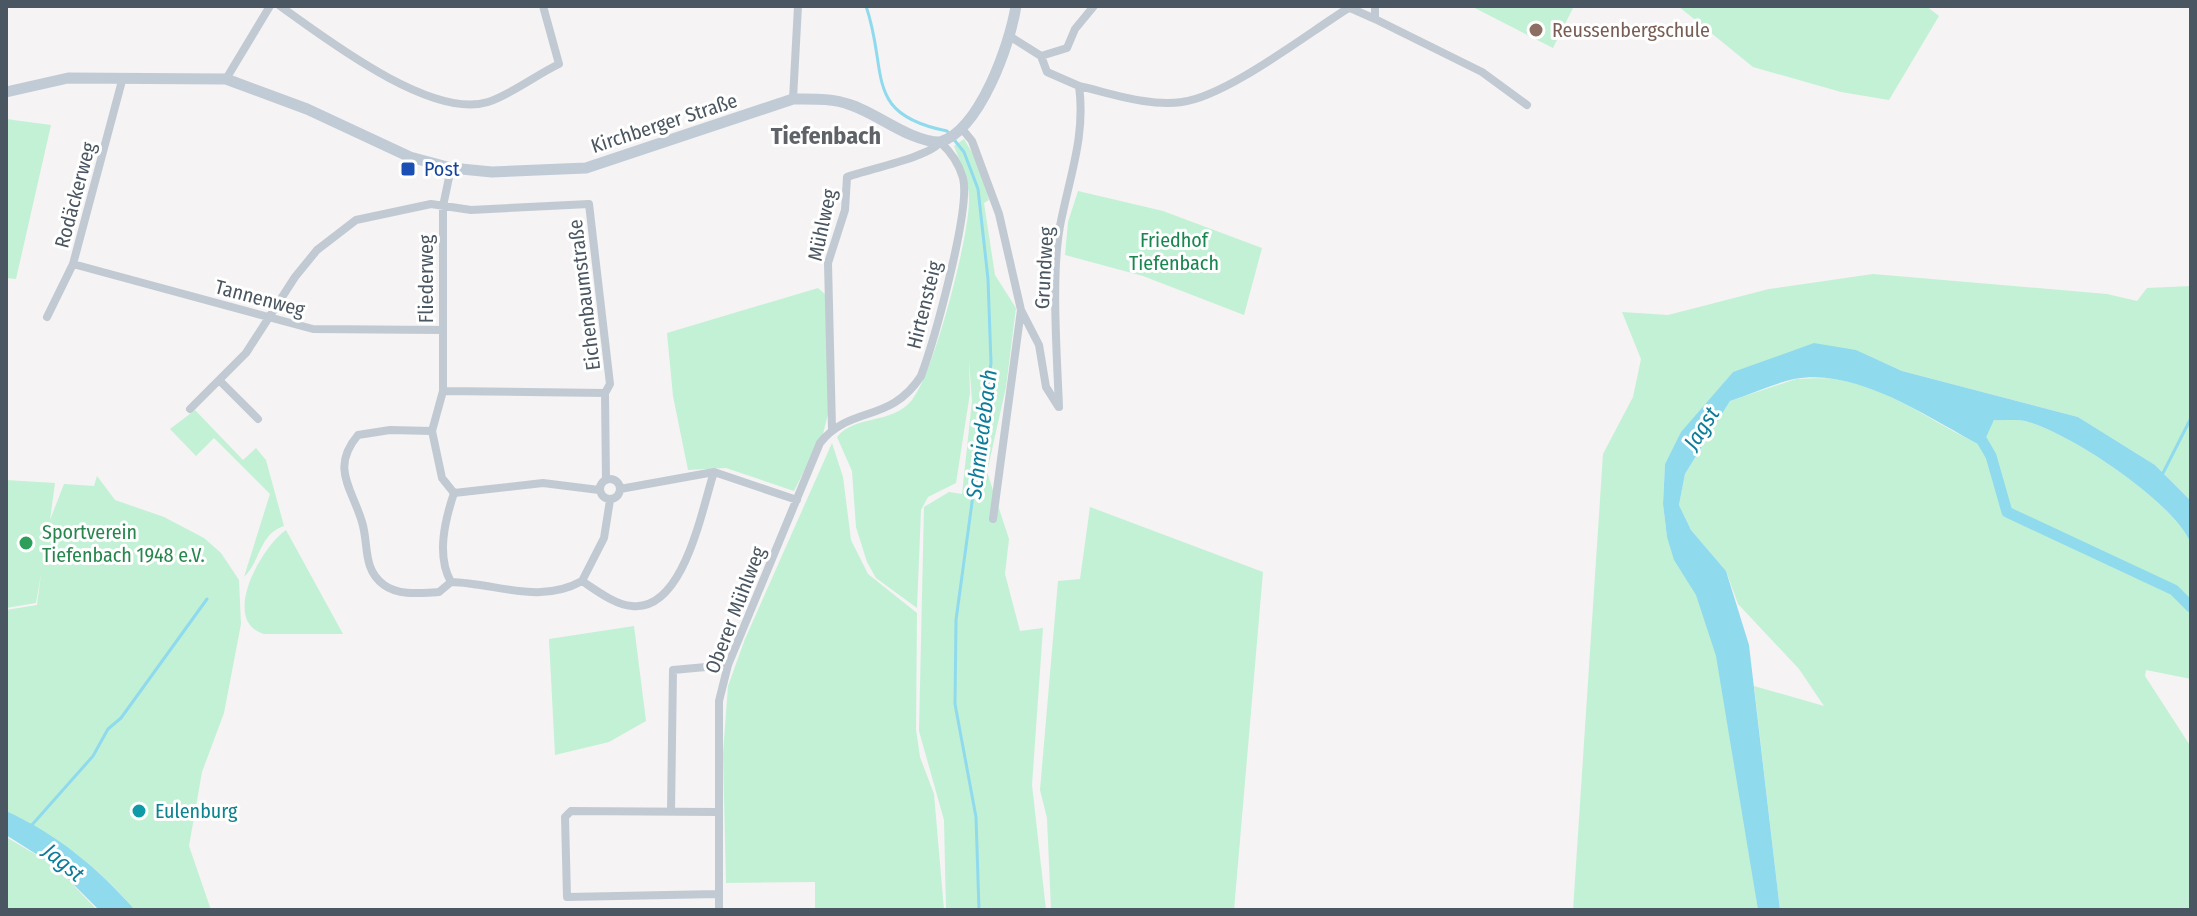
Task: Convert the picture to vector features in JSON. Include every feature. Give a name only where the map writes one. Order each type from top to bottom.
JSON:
[{"type":"main road","points":[[952,136],[1011,37],[1016,6]]},
{"type":"main road","name":"Kirchberger Straße","points":[[6,92],[68,78],[226,79],[307,109],[410,157],[451,168],[492,172],[586,168],[793,99],[828,99],[850,104],[915,135],[952,136]]},
{"type":"street","points":[[226,79],[270,6]]},
{"type":"street","points":[[280,6],[403,86],[426,96],[461,104],[487,102],[559,64],[543,6]]},
{"type":"street","points":[[793,99],[798,6]]},
{"type":"street","points":[[1041,56],[1067,48],[1075,29],[1094,6]]},
{"type":"street","points":[[1375,6],[1375,19]]},
{"type":"street","points":[[1011,37],[1041,56],[1047,72],[1079,86],[1132,98],[1182,102],[1222,88],[1348,7],[1482,72],[1527,105]]},
{"type":"street","name":"Rodäckerweg","points":[[47,317],[73,264],[123,77]]},
{"type":"street","name":"Grundweg","points":[[1021,310],[1039,345],[1046,387],[1059,407],[1059,228],[1079,142],[1082,108],[1079,86]]},
{"type":"street","points":[[952,136],[972,141],[999,214],[1021,310],[993,519]]},
{"type":"street","name":"Mühlweg","points":[[832,429],[828,263],[845,210],[847,177],[931,151],[952,136]]},
{"type":"street","name":"Hirtensteig","points":[[832,429],[890,408],[913,388],[921,376],[960,226],[964,179],[950,151],[952,136]]},
{"type":"street","name":"Fliederweg","points":[[451,168],[443,206],[443,391],[432,431],[438,466],[454,493]]},
{"type":"street","points":[[190,409],[221,382],[246,353],[317,250],[356,220],[431,204],[443,206]]},
{"type":"street","name":"Eichenbaumstraße","points":[[443,206],[471,210],[589,204],[610,384],[605,393],[606,480]]},
{"type":"street","name":"Tannenweg","points":[[73,264],[313,329],[442,330]]},
{"type":"street","points":[[221,382],[258,419]]},
{"type":"street","points":[[443,391],[605,393]]},
{"type":"street","name":"Oberer Mühlweg","points":[[719,910],[719,701],[728,665],[820,443],[832,429]]},
{"type":"street","points":[[432,431],[390,430],[358,435],[348,447],[346,490],[362,523],[367,559],[384,586],[398,592],[439,592],[451,582],[494,585],[515,593],[564,591],[582,581],[604,538],[610,500]]},
{"type":"street","points":[[620,489],[714,472],[797,500]]},
{"type":"street","points":[[582,581],[629,607],[641,606],[669,589],[686,565],[714,472]]},
{"type":"street","points":[[599,490],[606,480],[614,480],[620,489]]},
{"type":"street","points":[[451,582],[445,572],[444,534],[454,493],[543,483],[599,490]]},
{"type":"street","points":[[599,490],[602,497],[610,500],[617,497],[620,489]]},
{"type":"street","points":[[671,811],[673,670],[728,665]]},
{"type":"street","points":[[717,812],[571,811],[565,817],[567,897],[718,894]]},
{"type":"green space","name":"Reussenbergschule","points":[[1471,6],[1574,6],[1553,48]]},
{"type":"green space","points":[[1678,6],[1926,6],[1939,16],[1889,100],[1841,92],[1753,67]]},
{"type":"green space","points":[[6,119],[51,125],[16,279],[6,278]]},
{"type":"green space","points":[[964,139],[980,166],[989,200],[984,203],[995,275],[1016,308],[1006,387],[987,472],[1009,539],[1005,574],[1020,631],[1043,628],[1032,785],[1046,910],[946,910],[944,820],[919,731],[924,507],[949,492],[962,494],[972,401],[969,360],[970,393],[956,483],[928,497],[921,510],[917,608],[876,578],[867,562],[856,527],[852,471],[837,437],[854,425],[904,408],[921,385],[940,334],[964,241],[969,192],[954,146]]},
{"type":"green space","name":"Friedhof Tiefenbach","points":[[1078,191],[1163,211],[1262,248],[1244,315],[1143,276],[1065,255],[1068,222]]},
{"type":"green space","points":[[1873,274],[2107,294],[2137,301],[2147,288],[2191,286],[2191,501],[2155,465],[2078,417],[1902,371],[1855,350],[1733,372],[1681,433],[1665,464],[1663,504],[1667,537],[1713,610],[1758,910],[1573,910],[1603,454],[1633,397],[1641,359],[1622,312],[1668,315],[1769,289]]},
{"type":"green space","points":[[818,288],[827,296],[828,414],[823,434],[794,491],[726,468],[688,470],[673,396],[667,333]]},
{"type":"green space","points":[[1796,379],[1835,379],[1877,391],[1981,445],[1994,420],[2025,421],[2044,427],[2118,471],[2165,509],[2181,527],[2191,544],[2191,679],[2146,670],[2145,676],[2191,747],[2191,910],[1780,910],[1754,686],[1824,706],[1799,669],[1738,604],[1726,571],[1691,530],[1679,505],[1685,474],[1730,401]]},
{"type":"green space","points":[[195,410],[243,460],[256,448],[266,460],[284,526],[265,541],[244,577],[270,494],[214,438],[196,456],[170,429]]},
{"type":"green space","points":[[832,443],[843,477],[851,540],[868,574],[917,613],[916,729],[920,757],[934,794],[944,910],[815,910],[815,882],[726,883],[723,754],[728,686],[745,639]]},
{"type":"green space","points":[[97,476],[115,500],[164,517],[204,538],[221,553],[239,580],[241,624],[224,713],[202,772],[189,846],[211,910],[135,910],[105,878],[76,854],[6,811],[6,610],[37,605],[41,574],[36,603],[6,608],[6,480],[55,483],[50,520],[64,484],[94,486]]},
{"type":"green space","points":[[1090,507],[1263,572],[1234,910],[1051,910],[1047,818],[1040,790],[1058,581],[1080,579]]},
{"type":"green space","points":[[286,530],[343,634],[264,634],[251,626],[245,615],[249,584],[266,552]]},
{"type":"green space","points":[[634,626],[646,721],[609,742],[555,755],[549,639]]},
{"type":"green space","points":[[6,837],[55,866],[97,910],[6,910]]},
{"type":"water","name":"Jagst","points":[[1814,343],[1856,350],[1902,371],[2078,417],[2155,465],[2191,501],[2191,544],[2165,509],[2118,471],[2067,439],[2025,421],[1994,420],[1982,446],[1892,398],[1843,380],[1818,377],[1786,381],[1730,401],[1685,474],[1679,505],[1691,530],[1726,571],[1749,645],[1780,910],[1758,910],[1716,656],[1696,595],[1674,560],[1667,537],[1663,504],[1665,464],[1681,432],[1733,372]]},
{"type":"water","name":"Jagst","points":[[6,811],[76,853],[135,910],[99,910],[55,866],[6,835]]},
{"type":"waterway","name":"Schmiedebach","points":[[866,6],[879,71],[890,102],[902,114],[947,131],[964,152],[978,189],[988,279],[991,363],[956,620],[955,704],[976,817],[979,910]]},
{"type":"waterway","points":[[2162,475],[2191,418]]},
{"type":"waterway","points":[[1977,432],[1991,456],[2007,512],[2174,590],[2191,607]]},
{"type":"waterway","points":[[31,826],[93,756],[108,729],[121,718],[207,599]]},
{"type":"place","name":"Reussenbergschule","points":[[1536,30]]},
{"type":"place","name":"Post","points":[[408,169]]},
{"type":"place","name":"Sportverein Tiefenbach 1948 e.V.","points":[[26,543]]},
{"type":"place","name":"Eulenburg","points":[[139,811]]},
{"type":"district","name":"Tiefenbach","points":[[826,136]]}]
